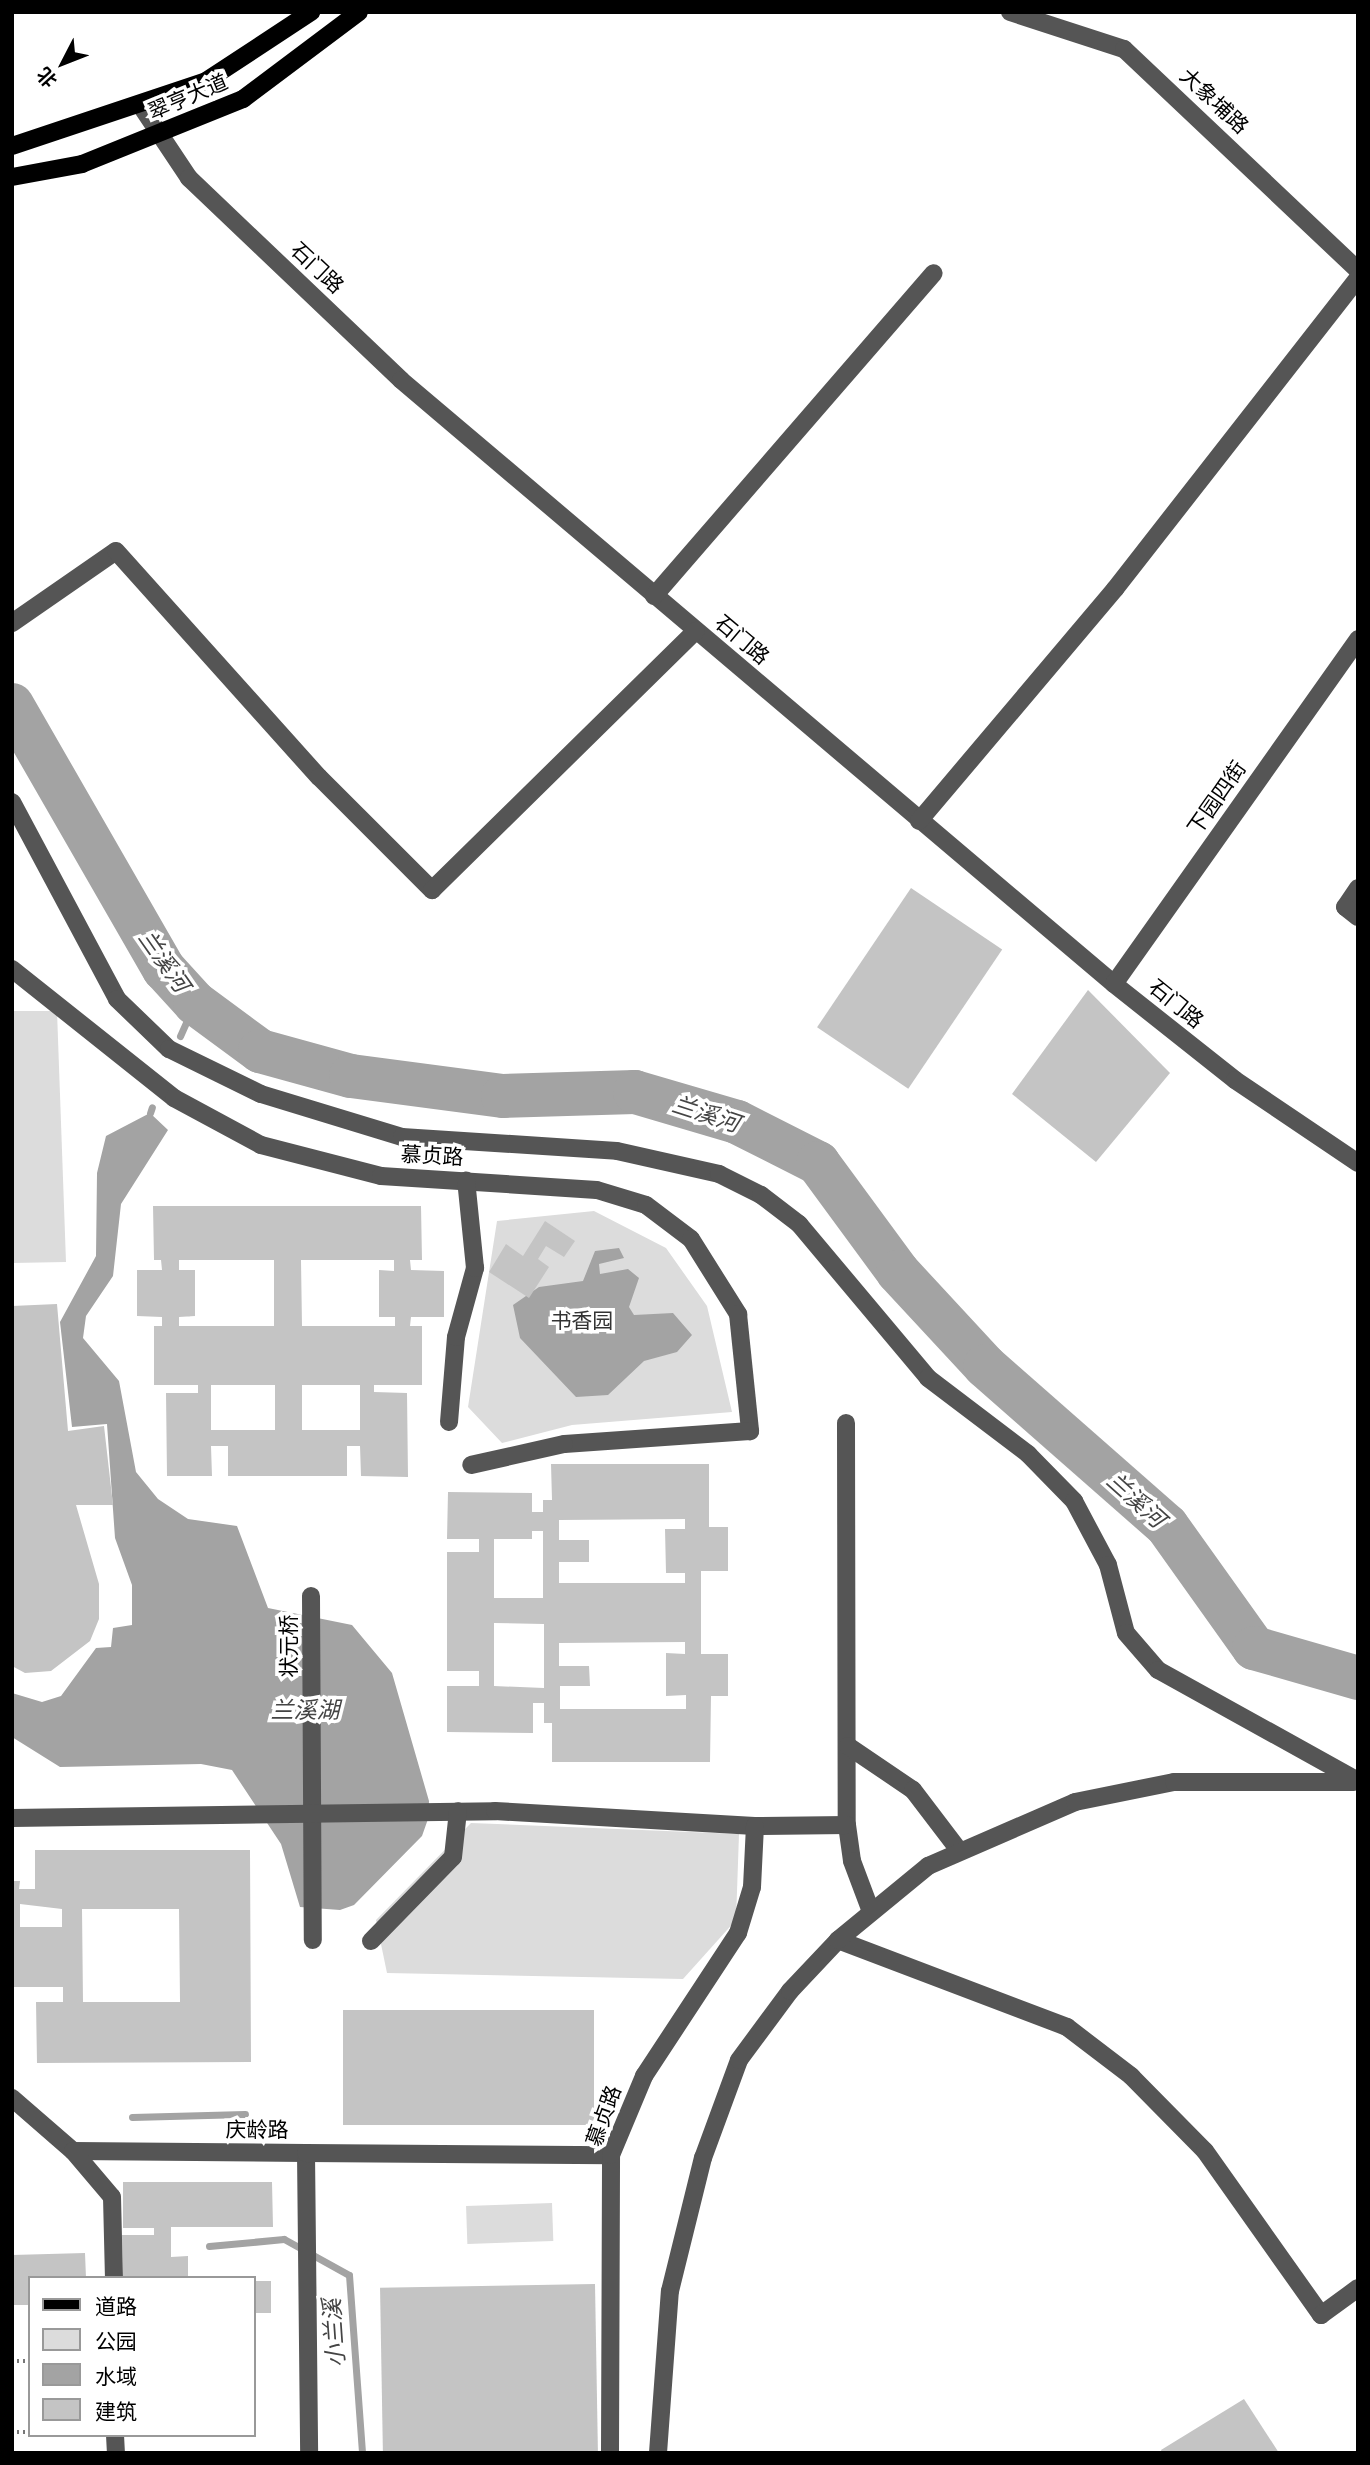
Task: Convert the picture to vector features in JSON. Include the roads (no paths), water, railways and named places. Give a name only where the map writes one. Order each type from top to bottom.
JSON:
[{"type":"main road","name":"翠亨大道","points":[[12,146],[141,106],[206,81],[311,12]]},
{"type":"main road","name":"翠亨大道","points":[[12,177],[82,164],[243,99],[359,12]]},
{"type":"street","name":"大象埔路","points":[[1010,12],[1124,49],[1358,270]]},
{"type":"street","name":"石门路","points":[[141,106],[189,178],[391,370],[1114,984],[1235,1080],[1358,1163]]},
{"type":"street","points":[[654,596],[934,273]]},
{"type":"street","points":[[919,821],[1115,589],[1358,278]]},
{"type":"street","points":[[12,623],[64,584],[116,551],[319,777],[432,890],[696,631]]},
{"type":"street","name":"下园四街","points":[[1114,984],[1358,639]]},
{"type":"street","points":[[12,802],[117,999],[169,1049],[261,1094],[402,1137],[617,1151],[719,1174],[761,1195],[799,1224],[928,1378],[1028,1454],[1074,1501],[1108,1565],[1126,1633],[1158,1670],[1358,1782]]},
{"type":"street","points":[[1358,888],[1345,907],[1358,917]]},
{"type":"street","name":"慕贞路","points":[[12,969],[174,1098],[261,1145],[346,1171],[570,1186],[621,1197],[646,1205],[691,1239],[738,1314],[750,1431],[564,1444],[471,1465]]},
{"type":"street","points":[[449,1422],[456,1337],[475,1268],[466,1181]]},
{"type":"street","points":[[846,1423],[846,1825],[870,1909]]},
{"type":"street","name":"状元桥","points":[[311,1600],[313,1940]]},
{"type":"street","points":[[848,1746],[914,1790],[958,1849]]},
{"type":"street","points":[[658,2453],[670,2291],[703,2158],[739,2060],[790,1991],[870,1909],[958,1849],[1033,1816],[1126,1790],[1227,1779],[1358,1782]]},
{"type":"street","points":[[12,1818],[234,1816],[435,1810],[755,1826],[846,1825]]},
{"type":"street","points":[[372,1941],[453,1857],[458,1811]]},
{"type":"street","name":"慕贞路","points":[[610,2453],[611,2155],[644,2076],[738,1933],[752,1887],[755,1826]]},
{"type":"street","points":[[838,1940],[1067,2027],[1130,2076],[1205,2151],[1321,2315],[1358,2288]]},
{"type":"street","points":[[12,2098],[73,2151],[112,2197],[114,2276]]},
{"type":"street","name":"庆龄路","points":[[73,2151],[306,2153],[309,2453]]},
{"type":"street","points":[[306,2153],[611,2155]]},
{"type":"water","name":"兰溪湖","points":[[150,1113],[168,1130],[121,1204],[113,1276],[86,1316],[83,1338],[119,1381],[136,1472],[158,1499],[188,1519],[237,1526],[268,1608],[352,1625],[392,1673],[429,1801],[428,1819],[422,1836],[354,1905],[340,1910],[300,1907],[281,1844],[232,1770],[201,1764],[60,1767],[12,1737],[12,1693],[42,1702],[61,1696],[96,1648],[111,1647],[113,1628],[132,1625],[132,1585],[115,1538],[107,1424],[72,1427],[60,1322],[96,1256],[97,1173],[106,1136]]},
{"type":"water","points":[[619,1248],[624,1258],[599,1264],[600,1274],[628,1269],[639,1278],[629,1307],[634,1315],[673,1313],[692,1335],[677,1352],[644,1361],[608,1395],[576,1397],[520,1338],[513,1305],[539,1287],[583,1281],[595,1251]]},
{"type":"waterway","name":"兰溪河","points":[[12,705],[164,969],[195,1003],[260,1051],[351,1076],[503,1096],[635,1092],[737,1122],[818,1163],[898,1272],[985,1366],[1167,1526],[1254,1648],[1358,1678]]},
{"type":"waterway","points":[[180,1036],[195,1003]]},
{"type":"waterway","points":[[150,1113],[152,1107]]},
{"type":"waterway","points":[[132,2117],[245,2114]]},
{"type":"waterway","name":"小兰溪","points":[[209,2246],[284,2239],[349,2275],[362,2453]]},
{"type":"park label","name":"书香园","points":[[582,1321]]}]
